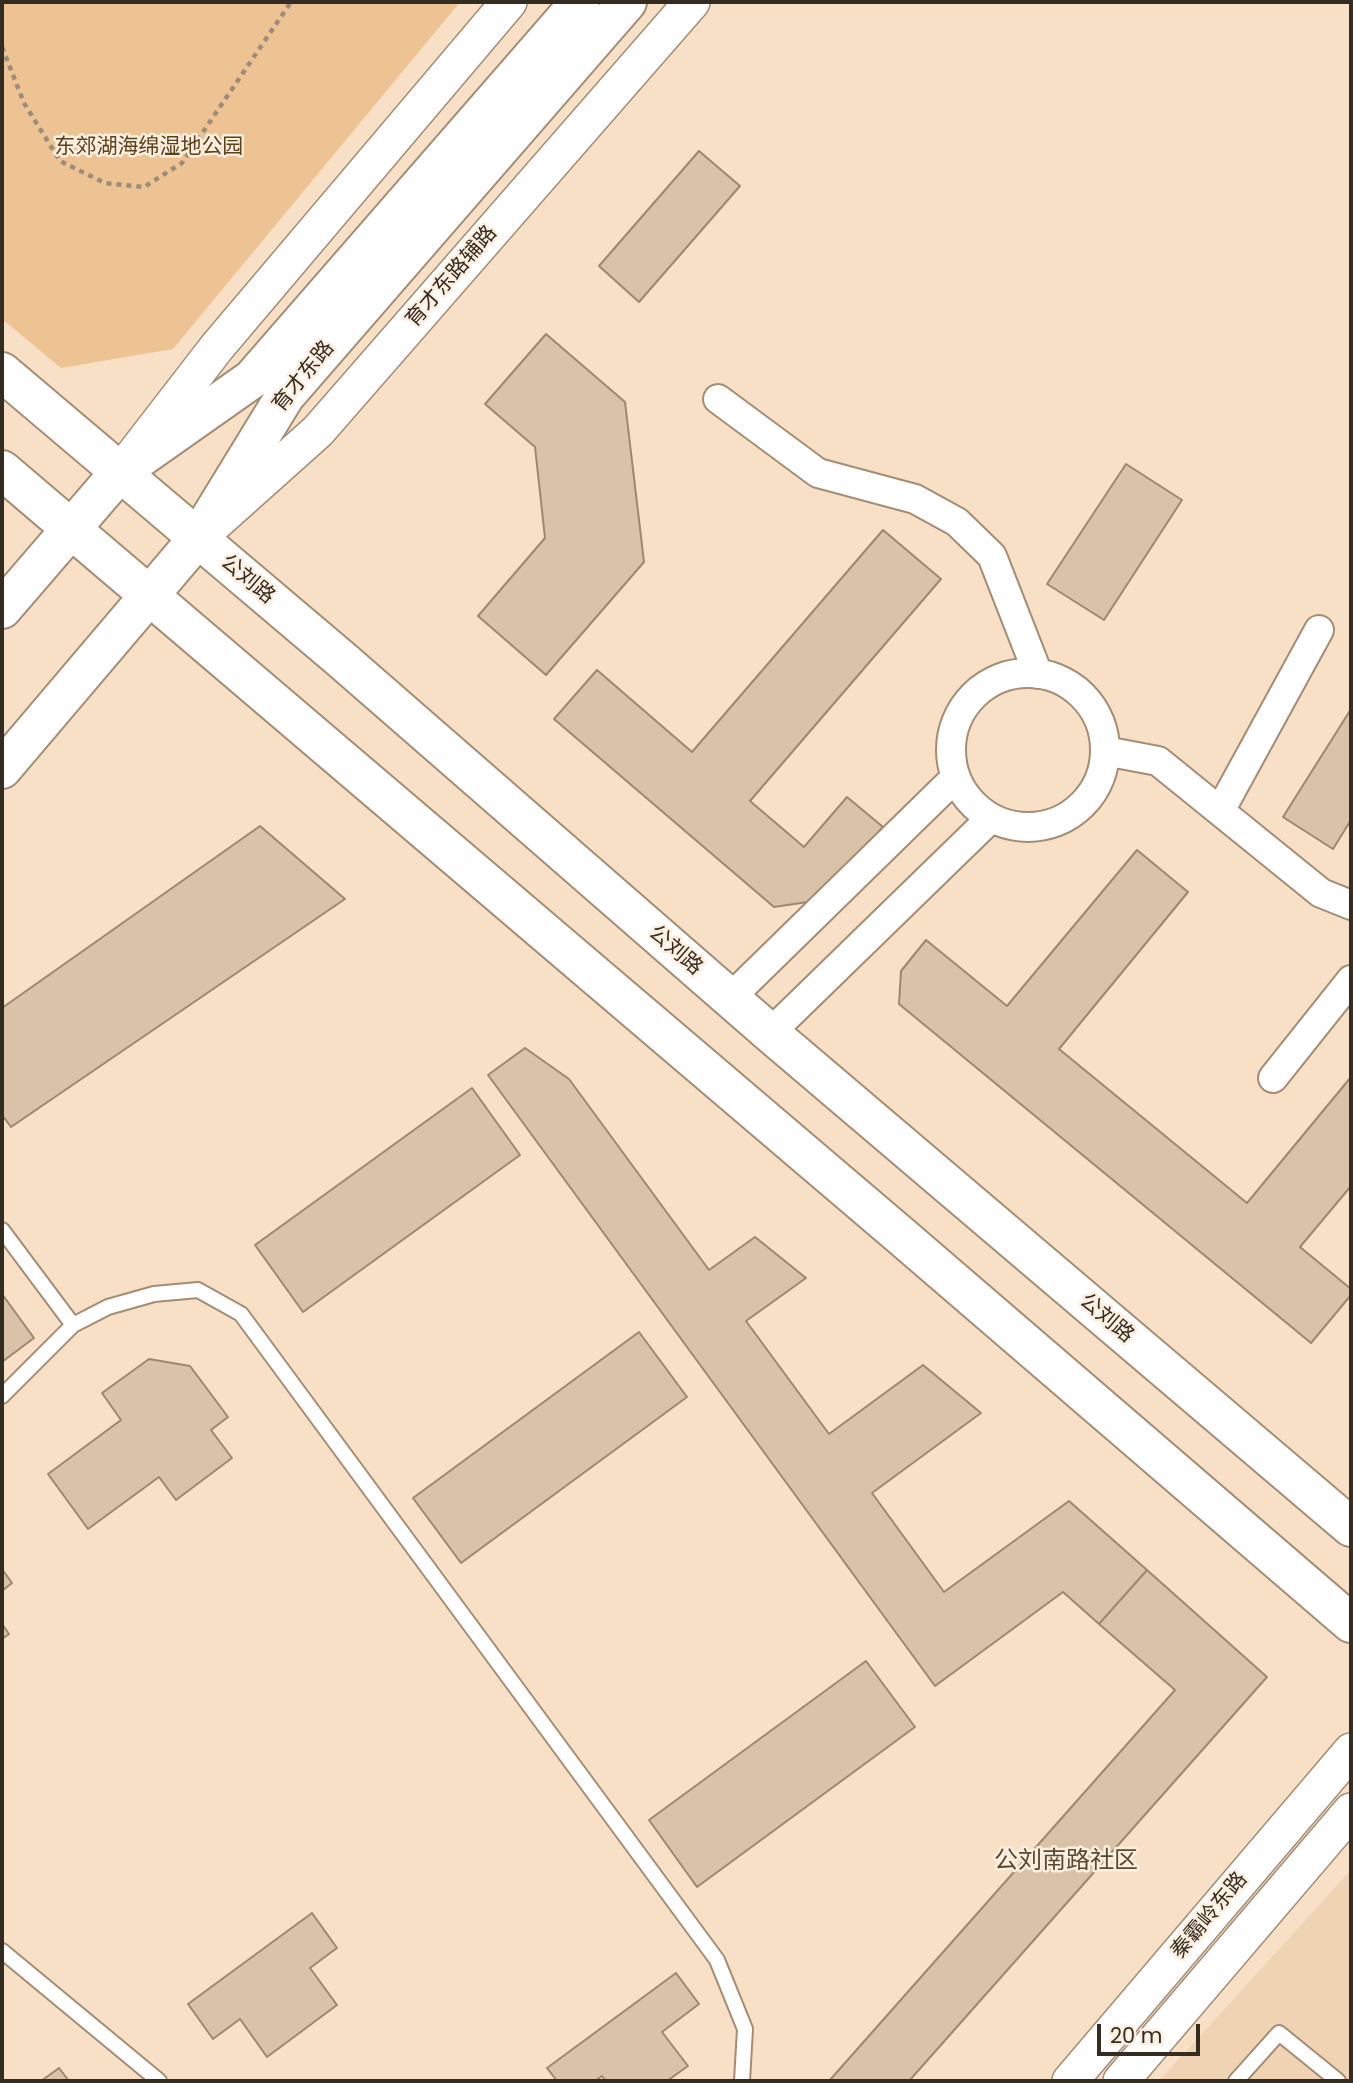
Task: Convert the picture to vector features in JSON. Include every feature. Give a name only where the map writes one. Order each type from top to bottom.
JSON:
[{"type":"main road","name":"育才东路","points":[[2,609],[120,472],[252,379],[580,2]]},
{"type":"main road","name":"育才东路","points":[[2,769],[198,538],[285,396],[627,2]]},
{"type":"main road","name":"公刘路","points":[[2,372],[342,660],[770,1034],[1351,1527]]},
{"type":"main road","points":[[2,470],[1351,1623]]},
{"type":"street","points":[[120,472],[217,347],[509,2]]},
{"type":"street","name":"育才东路辅路","points":[[198,538],[318,431],[692,2]]},
{"type":"street","points":[[718,399],[818,473],[915,499],[957,522],[992,556],[1038,674]]},
{"type":"street","points":[[1220,811],[1319,630]]},
{"type":"street","points":[[1038,674],[1059,680],[1079,692],[1093,708],[1102,729],[1105,751],[1100,777],[1087,800],[1067,817],[1042,826],[1016,827],[991,818],[976,808],[955,778],[951,752],[955,726],[967,702],[987,685],[1012,675],[1038,674]]},
{"type":"street","points":[[1105,751],[1158,761],[1321,892],[1351,905]]},
{"type":"street","points":[[730,998],[955,778]]},
{"type":"street","points":[[770,1034],[991,818]]},
{"type":"street","points":[[1273,1078],[1351,980]]},
{"type":"street","name":"秦霸岭东路","points":[[1070,2081],[1351,1751]]},
{"type":"street","name":"秦霸岭东路","points":[[1121,2081],[1351,1811]]},
{"type":"lane","points":[[2,1230],[73,1325]]},
{"type":"lane","points":[[2,1396],[73,1325],[108,1307],[154,1294],[198,1290],[241,1314],[717,1960],[745,2029],[742,2081]]},
{"type":"lane","points":[[2,1951],[159,2081]]},
{"type":"lane","points":[[1236,2081],[1279,2033],[1338,2081]]},
{"type":"path","points":[[2,47],[24,103],[60,161],[105,183],[144,187],[182,163],[291,2]]},
{"type":"shaded area","points":[[1351,1870],[1351,2081],[1159,2081]]},
{"type":"green space","name":"东郊湖海绵湿地公园","points":[[2,2],[460,2],[173,349],[61,368],[2,319]]},
{"type":"building","points":[[699,151],[740,186],[639,302],[599,266]]},
{"type":"building","points":[[546,334],[625,402],[644,562],[546,675],[478,616],[545,538],[535,447],[485,404]]},
{"type":"building","points":[[1126,464],[1182,500],[1104,620],[1047,584]]},
{"type":"building","points":[[883,530],[941,579],[750,801],[804,847],[847,797],[883,827],[821,900],[774,907],[554,719],[597,670],[692,752]]},
{"type":"building","points":[[1351,709],[1351,820],[1333,849],[1283,817]]},
{"type":"building","points":[[260,826],[345,899],[11,1127],[2,1115],[2,1008]]},
{"type":"building","points":[[1137,850],[1188,892],[1059,1049],[1247,1203],[1351,1077],[1351,1186],[1300,1247],[1351,1289],[1351,1295],[1311,1343],[899,1004],[901,971],[926,940],[1007,1006]]},
{"type":"building","points":[[525,1048],[569,1079],[709,1270],[755,1237],[806,1278],[746,1321],[829,1434],[923,1365],[981,1413],[872,1493],[944,1592],[1069,1501],[1147,1570],[1099,1624],[1063,1592],[935,1686],[488,1075]]},
{"type":"building","points":[[472,1088],[520,1155],[303,1312],[255,1245]]},
{"type":"building","points":[[2,1294],[34,1338],[2,1362]]},
{"type":"building","points":[[639,1332],[687,1397],[461,1563],[413,1498]]},
{"type":"building","points":[[149,1359],[190,1366],[228,1417],[211,1430],[232,1458],[176,1500],[159,1477],[88,1529],[48,1474],[121,1420],[102,1393]]},
{"type":"building","points":[[2,1569],[12,1583],[2,1591]]},
{"type":"building","points":[[1147,1570],[1267,1677],[909,2081],[829,2081],[1175,1690],[1099,1624]]},
{"type":"building","points":[[2,1624],[9,1634],[2,1639]]},
{"type":"building","points":[[866,1661],[915,1727],[697,1887],[649,1820]]},
{"type":"building","points":[[312,1913],[337,1948],[310,1968],[337,2005],[267,2057],[240,2019],[213,2039],[188,2004]]},
{"type":"building","points":[[676,1973],[699,2004],[662,2032],[688,2066],[667,2081],[606,2081],[602,2076],[595,2081],[557,2081],[547,2068]]},
{"type":"building","points":[[59,2068],[69,2081],[41,2081]]},
{"type":"district","name":"公刘南路社区","points":[[1066,1862]]}]
